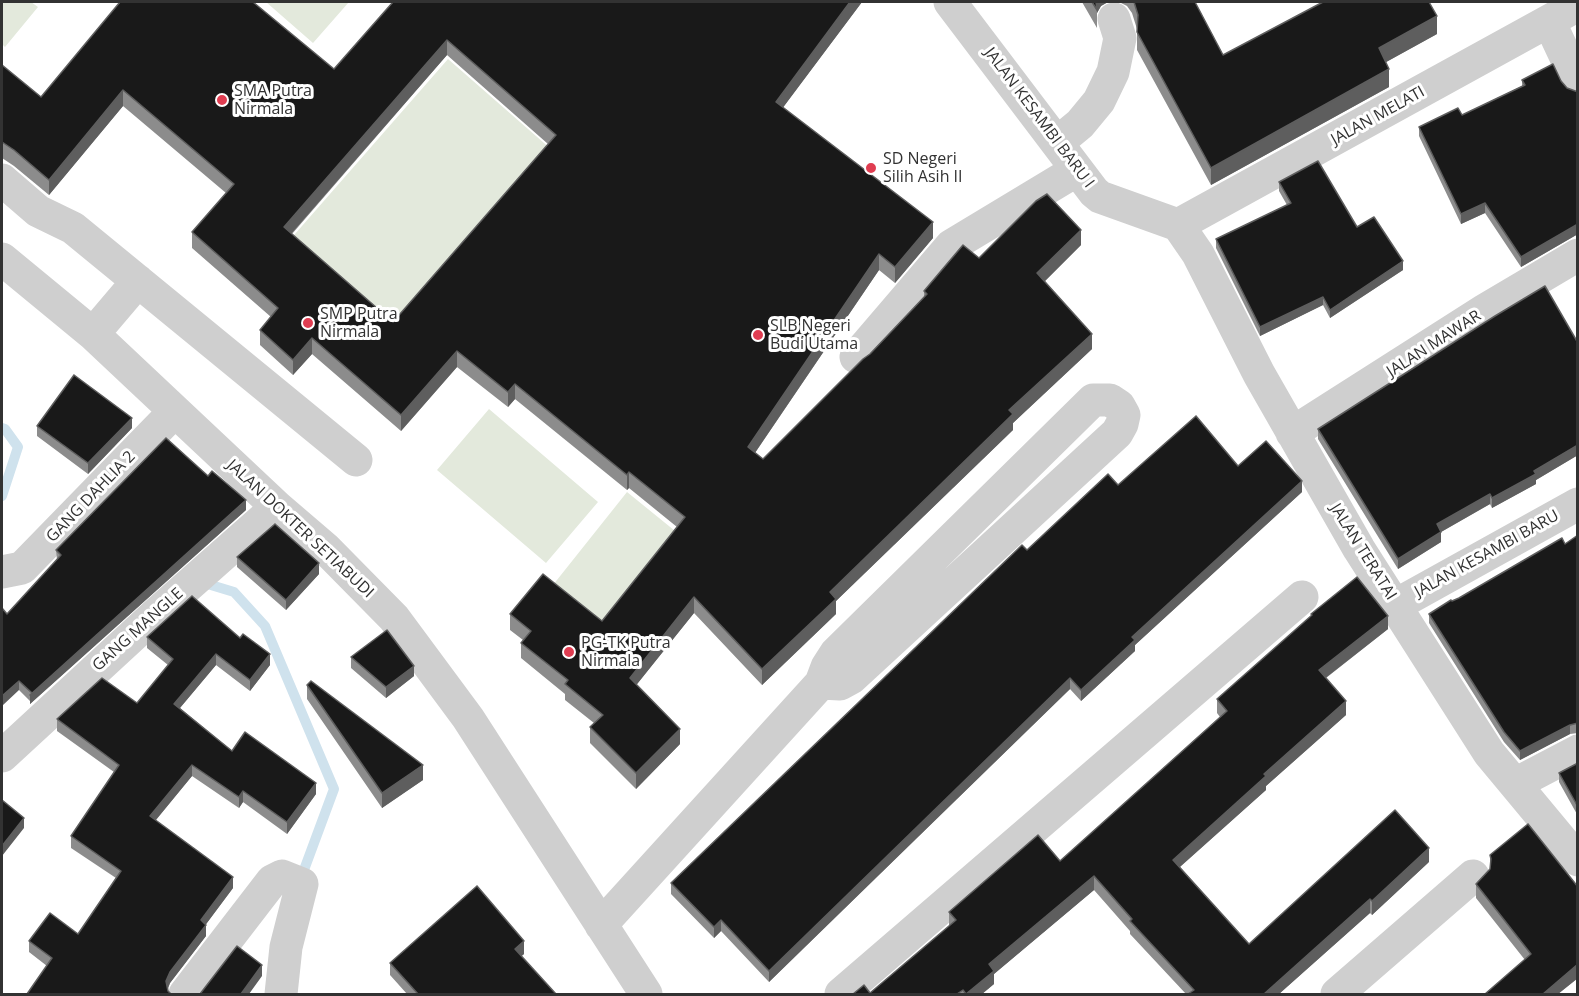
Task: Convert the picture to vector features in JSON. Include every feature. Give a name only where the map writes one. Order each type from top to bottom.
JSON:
[{"type":"street","name":"JALAN KESAMBI BARU I","points":[[950,2],[1089,187],[1100,197],[1178,225]]},
{"type":"street","name":"JALAN MELATI","points":[[1178,225],[1578,5]]},
{"type":"street","points":[[1057,143],[1080,124],[1099,101],[1113,72],[1120,38],[1114,19]]},
{"type":"street","points":[[1549,21],[1578,83]]},
{"type":"street","points":[[856,357],[951,246],[1077,170]]},
{"type":"street","points":[[2,180],[38,211],[73,228],[356,460]]},
{"type":"street","name":"JALAN TERATAI","points":[[1178,225],[1198,254],[1259,374],[1359,549],[1489,753],[1578,860]]},
{"type":"street","name":"JALAN MAWAR","points":[[1292,433],[1485,310],[1578,255]]},
{"type":"street","name":"JALAN DOKTER SETIABUDI","points":[[2,259],[93,334],[277,507],[326,549],[394,618],[468,718],[646,994]]},
{"type":"street","points":[[93,334],[138,281]]},
{"type":"street","points":[[601,925],[821,683],[836,653],[1093,400],[1110,400],[1119,406],[1124,415],[1117,433],[851,678],[840,684],[821,683]]},
{"type":"street","name":"GANG DAHLIA 2","points":[[12,570],[175,411]]},
{"type":"street","name":"JALAN KESAMBI BARU","points":[[1396,605],[1578,504]]},
{"type":"street","name":"GANG MANGLE","points":[[2,756],[155,615],[277,507]]},
{"type":"street","points":[[841,994],[1302,597]]},
{"type":"street","points":[[1515,784],[1578,751]]},
{"type":"street","points":[[185,994],[272,881],[279,876],[297,881],[281,994]]},
{"type":"street","points":[[1337,994],[1473,876]]},
{"type":"shaded area","points":[[2,2],[31,2],[38,7],[5,47],[2,44]]},
{"type":"shaded area","points":[[266,2],[349,2],[313,43]]},
{"type":"shaded area","points":[[448,59],[552,150],[393,334],[288,242]]},
{"type":"shaded area","points":[[489,409],[598,502],[546,563],[437,470]]},
{"type":"shaded area","points":[[627,492],[680,535],[602,632],[549,590]]},
{"type":"building","points":[[120,2],[253,2],[334,69],[393,2],[850,2],[776,102],[933,222],[895,267],[879,254],[748,447],[763,459],[870,354],[927,294],[924,291],[963,245],[979,258],[1036,201],[1047,194],[1081,230],[1037,273],[1092,334],[1009,410],[1013,414],[830,592],[836,599],[762,669],[694,597],[630,678],[680,729],[636,773],[590,727],[603,715],[565,684],[568,680],[521,643],[531,631],[510,614],[543,574],[602,621],[685,517],[629,472],[627,475],[515,384],[508,392],[457,351],[401,415],[312,338],[293,360],[260,330],[278,308],[192,232],[234,184],[123,90],[49,180],[2,142],[2,65],[41,97]],"holes":[[[447,40],[556,135],[393,322],[284,227]]]},
{"type":"building","points":[[1134,2],[1195,2],[1223,55],[1323,2],[1429,2],[1437,16],[1379,48],[1389,69],[1211,168],[1137,32],[1138,15]]},
{"type":"building","points":[[1553,64],[1567,88],[1578,92],[1578,224],[1521,257],[1485,203],[1461,214],[1419,127],[1458,108],[1462,115],[1525,85],[1522,80]]},
{"type":"building","points":[[1318,161],[1357,227],[1374,217],[1403,261],[1330,310],[1323,297],[1260,327],[1216,239],[1291,203],[1279,182]]},
{"type":"building","points":[[1545,286],[1578,343],[1578,445],[1534,471],[1536,474],[1492,498],[1490,494],[1437,524],[1441,532],[1398,559],[1318,429]]},
{"type":"building","points":[[74,375],[132,418],[88,463],[37,426]]},
{"type":"building","points":[[1196,416],[1238,466],[1266,441],[1302,481],[1132,637],[1135,640],[1081,690],[1070,678],[769,971],[721,920],[714,927],[671,883],[1022,545],[1027,550],[1108,474],[1118,485]]},
{"type":"building","points":[[166,438],[208,476],[212,471],[246,500],[30,695],[32,693],[19,681],[2,696],[2,608],[7,614],[61,555],[56,550]]},
{"type":"building","points":[[275,524],[319,563],[286,600],[237,557]]},
{"type":"building","points":[[1578,535],[1578,723],[1520,751],[1504,732],[1429,614],[1562,538],[1565,544]]},
{"type":"building","points":[[1357,577],[1388,616],[1319,670],[1346,701],[1173,860],[1249,944],[1395,810],[1429,848],[1372,901],[1370,899],[1264,994],[1188,994],[1194,990],[1130,921],[1132,919],[1094,876],[989,964],[994,971],[966,994],[963,990],[957,994],[853,994],[864,985],[870,993],[956,920],[949,912],[1038,835],[1060,861],[1227,711],[1217,699],[1311,614]]},
{"type":"building","points":[[192,596],[240,638],[243,634],[270,654],[250,680],[216,654],[174,704],[232,751],[245,732],[316,783],[287,822],[243,791],[239,797],[192,765],[150,816],[233,877],[201,920],[206,925],[170,972],[166,981],[171,994],[27,994],[52,958],[29,941],[50,913],[78,934],[121,871],[71,836],[119,765],[57,719],[102,678],[137,703],[173,659],[147,637]]},
{"type":"building","points":[[387,630],[414,666],[386,687],[351,657]]},
{"type":"building","points":[[311,681],[423,765],[382,793],[307,685]]},
{"type":"building","points":[[1578,763],[1578,807],[1559,773]]},
{"type":"building","points":[[2,800],[24,818],[2,846]]},
{"type":"building","points":[[1528,824],[1578,887],[1578,964],[1543,994],[1485,994],[1531,954],[1476,884],[1490,869],[1490,855]]},
{"type":"building","points":[[477,886],[524,941],[515,949],[556,994],[418,994],[390,963]]},
{"type":"building","points":[[237,946],[262,965],[241,994],[200,994]]},
{"type":"waterway","points":[[2,428],[18,447],[2,496]]},
{"type":"waterway","points":[[201,582],[234,592],[265,626],[334,789],[301,878]]},
{"type":"place","name":"SMA Putra Nirmala","points":[[222,100]]},
{"type":"place","name":"SD Negeri Silih Asih II","points":[[871,168]]},
{"type":"place","name":"SMP Putra Nirmala","points":[[308,323]]},
{"type":"place","name":"SLB Negeri Budi Utama","points":[[758,335]]},
{"type":"place","name":"PG-TK Putra Nirmala","points":[[569,652]]}]
